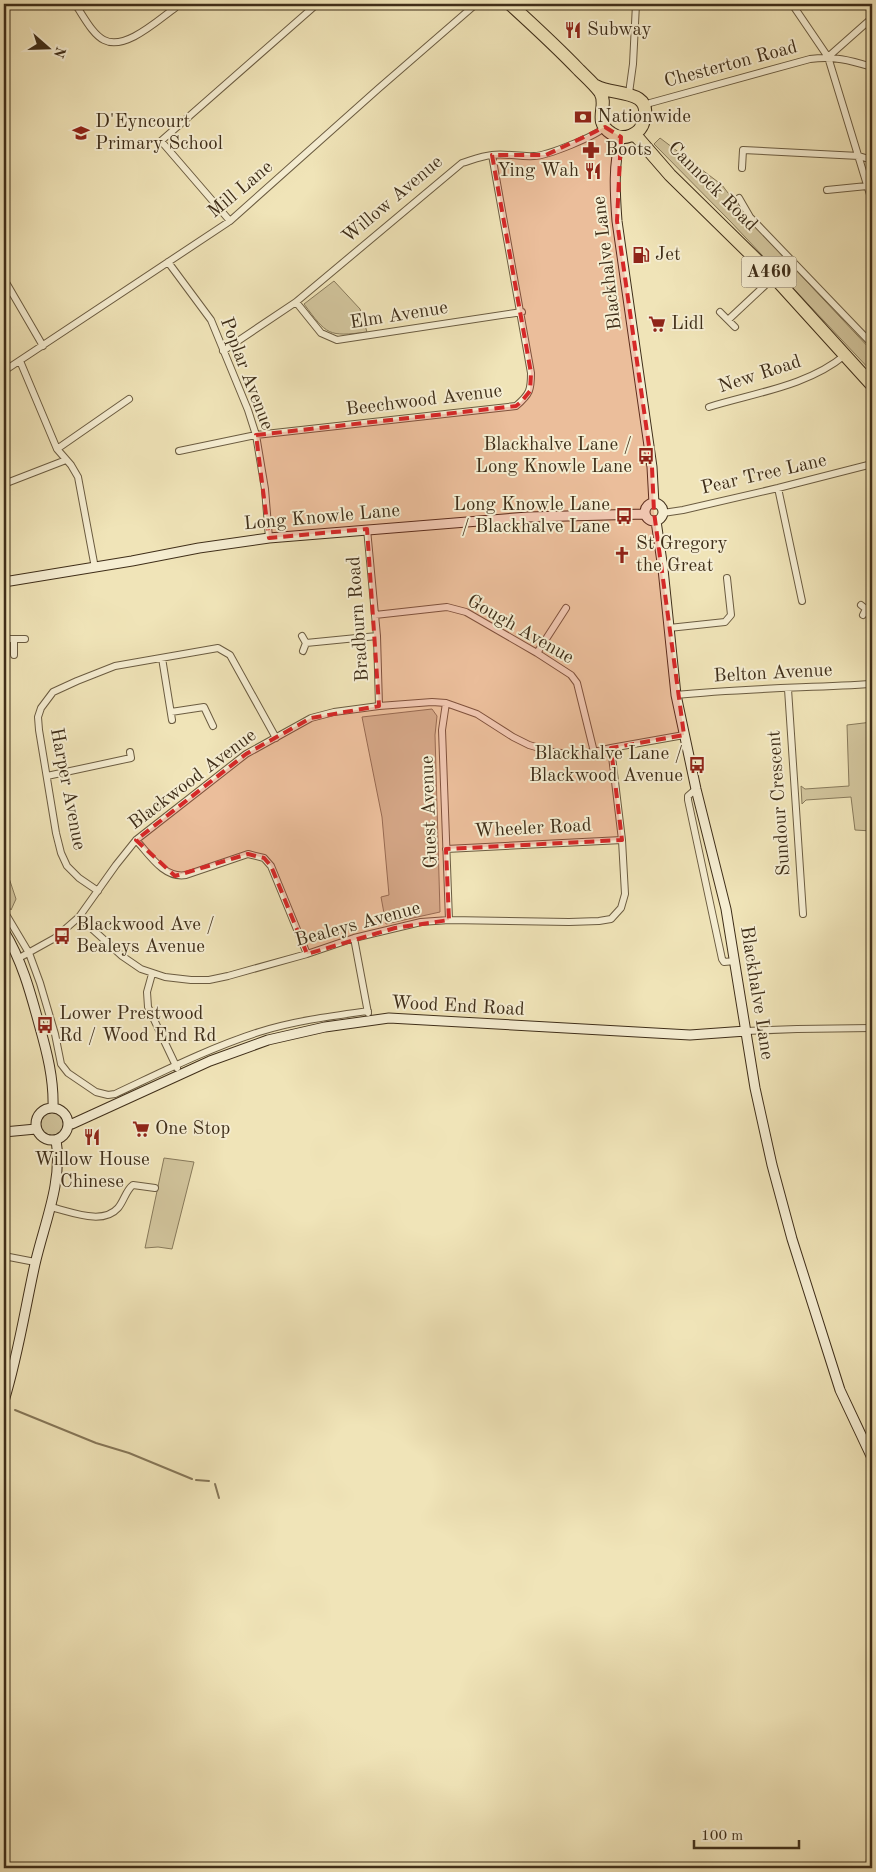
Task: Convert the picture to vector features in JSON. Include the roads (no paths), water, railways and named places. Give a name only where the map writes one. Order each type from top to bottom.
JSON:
[{"type":"highway","points":[[510,4],[596,86],[603,98],[601,115],[604,127],[610,133],[627,136],[642,127],[644,112],[638,98],[596,86]]},
{"type":"highway","points":[[603,106],[610,97],[624,93]]},
{"type":"highway","name":"Cannock Road","points":[[644,112],[647,149]]},
{"type":"highway","name":"Cannock Road","points":[[627,136],[637,137],[670,174],[774,277],[872,385]]},
{"type":"main road","name":"Blackhalve Lane","points":[[627,136],[617,148],[615,197],[652,467],[654,504]]},
{"type":"main road","points":[[654,504],[661,507],[663,513],[656,521],[650,520],[645,514],[648,506],[654,504]]},
{"type":"main road","name":"Long Knowle Lane","points":[[4,582],[95,568],[199,548],[269,538],[528,517],[645,514]]},
{"type":"main road","name":"Blackhalve Lane","points":[[656,521],[676,695],[696,789],[722,892],[755,1088],[772,1165],[792,1239],[840,1390],[872,1458]]},
{"type":"main road","points":[[4,931],[19,958],[25,974],[46,1048],[52,1086],[53,1108]]},
{"type":"main road","name":"Wood End Road","points":[[69,1124],[236,1050],[268,1040],[325,1028],[389,1018],[690,1035],[746,1031]]},
{"type":"main road","points":[[53,1108],[63,1112],[69,1124],[63,1136],[56,1140],[45,1139],[36,1130],[39,1115],[46,1109],[53,1108]]},
{"type":"main road","points":[[4,1132],[36,1130]]},
{"type":"main road","points":[[5,1395],[20,1339],[35,1262],[50,1207],[57,1172],[56,1140]]},
{"type":"main road","points":[[871,1868],[872,1849]]},
{"type":"street","points":[[75,4],[96,33],[104,40],[120,43],[129,40],[175,8],[177,4]]},
{"type":"street","points":[[230,222],[161,141],[317,4]]},
{"type":"street","name":"Mill Lane","points":[[4,371],[230,222],[378,88],[476,4]]},
{"type":"street","points":[[624,93],[633,64],[636,4]]},
{"type":"street","points":[[792,4],[828,57],[872,200]]},
{"type":"street","points":[[828,57],[872,18]]},
{"type":"street","points":[[828,57],[843,58],[872,67]]},
{"type":"street","name":"Chesterton Road","points":[[644,112],[810,59],[828,57]]},
{"type":"street","name":"Willow Avenue","points":[[223,350],[296,302],[462,162],[492,154],[546,155],[590,136],[604,127]]},
{"type":"street","points":[[742,168],[743,150],[859,156],[872,160]]},
{"type":"street","name":"Beechwood Avenue","points":[[179,451],[256,435],[516,406],[530,391],[531,372],[522,312],[492,154]]},
{"type":"street","points":[[827,190],[867,186]]},
{"type":"street","name":"Cannock Road","points":[[738,198],[750,217],[872,344]]},
{"type":"street","name":"Poplar Avenue","points":[[168,262],[211,320],[248,410],[256,435],[265,489],[269,538]]},
{"type":"street","points":[[728,320],[774,277]]},
{"type":"street","points":[[4,279],[43,346]]},
{"type":"street","name":"Elm Avenue","points":[[296,302],[321,333],[337,340],[522,312]]},
{"type":"street","points":[[720,312],[735,328]]},
{"type":"street","name":"New Road","points":[[710,407],[793,383],[836,362],[845,355]]},
{"type":"street","points":[[20,361],[57,449],[78,477],[95,568]]},
{"type":"street","points":[[57,449],[129,399]]},
{"type":"street","points":[[4,484],[66,460]]},
{"type":"street","name":"Pear Tree Lane","points":[[663,513],[778,488],[872,464]]},
{"type":"street","points":[[778,488],[802,601]]},
{"type":"street","name":"Bradburn Road","points":[[367,530],[377,636],[379,706]]},
{"type":"street","points":[[669,628],[725,622],[731,615],[727,578]]},
{"type":"street","name":"Gough Avenue","points":[[375,615],[447,607],[466,612],[537,653],[571,675],[577,683],[594,752]]},
{"type":"street","points":[[537,653],[566,608]]},
{"type":"street","points":[[302,636],[306,643]]},
{"type":"street","points":[[306,643],[377,636]]},
{"type":"street","points":[[4,639],[25,638]]},
{"type":"street","points":[[14,639],[14,655]]},
{"type":"street","points":[[303,651],[306,643]]},
{"type":"street","name":"Harper Avenue","points":[[98,892],[67,866],[61,853],[56,833],[38,717],[40,708],[53,692],[116,666],[218,648],[230,655],[276,738]]},
{"type":"street","points":[[162,658],[172,720]]},
{"type":"street","name":"Belton Avenue","points":[[676,695],[718,691],[872,684]]},
{"type":"street","name":"Sundour Crescent","points":[[788,689],[803,914]]},
{"type":"street","name":"Blackwood Avenue","points":[[19,958],[56,938],[79,917],[136,840],[246,754],[311,718],[334,712],[379,706],[446,703],[479,715],[513,737],[536,748],[559,753],[581,754],[684,735]]},
{"type":"street","name":"Guest Avenue","points":[[446,703],[442,730],[448,920]]},
{"type":"street","points":[[171,712],[204,707],[213,726]]},
{"type":"street","name":"Bealeys Avenue","points":[[79,917],[122,956],[152,974],[172,979],[210,980],[307,954],[354,938],[421,922],[448,920],[569,922],[611,919],[620,908],[625,894],[622,840],[611,748]]},
{"type":"street","points":[[47,776],[131,758],[130,752]]},
{"type":"street","points":[[696,789],[688,796],[688,800],[722,959],[724,962],[735,961]]},
{"type":"street","points":[[136,840],[166,870],[175,876],[186,876],[248,854],[264,858],[271,866],[307,954]]},
{"type":"street","name":"Wheeler Road","points":[[446,849],[622,840]]},
{"type":"street","points":[[4,911],[29,953],[48,1006],[60,1064],[68,1073],[96,1092],[108,1095],[115,1094],[219,1046],[261,1032],[287,1025],[368,1011]]},
{"type":"street","points":[[354,938],[370,1021]]},
{"type":"street","points":[[152,974],[147,992],[148,1007],[180,1075]]},
{"type":"street","points":[[746,1031],[872,1028]]},
{"type":"street","points":[[50,1207],[101,1217],[113,1213],[117,1209],[133,1185],[155,1188]]},
{"type":"street","points":[[4,1256],[35,1262]]},
{"type":"waterway","points":[[15,1410],[192,1479]]},
{"type":"waterway","points":[[196,1480],[209,1481]]},
{"type":"waterway","points":[[215,1484],[219,1498]]},
{"type":"place","name":"Subway","points":[[573,30]]},
{"type":"place","name":"Nationwide","points":[[583,117]]},
{"type":"place","name":"D'Eyncourt Primary School","points":[[81,133]]},
{"type":"place","name":"Boots","points":[[591,150]]},
{"type":"place","name":"Ying Wah","points":[[593,171]]},
{"type":"place","name":"Jet","points":[[641,255]]},
{"type":"place","name":"Lidl","points":[[657,324]]},
{"type":"place","name":"Blackhalve Lane / Long Knowle Lane","points":[[646,456]]},
{"type":"place","name":"Long Knowle Lane / Blackhalve Lane","points":[[624,516]]},
{"type":"place","name":"St Gregory the Great","points":[[622,555]]},
{"type":"place","name":"Blackhalve Lane / Blackwood Avenue","points":[[697,765]]},
{"type":"place","name":"Blackwood Ave / Bealeys Avenue","points":[[62,936]]},
{"type":"place","name":"Lower Prestwood Rd / Wood End Rd","points":[[45,1025]]},
{"type":"place","name":"One Stop","points":[[141,1129]]},
{"type":"place","name":"Willow House Chinese","points":[[92,1137]]}]
